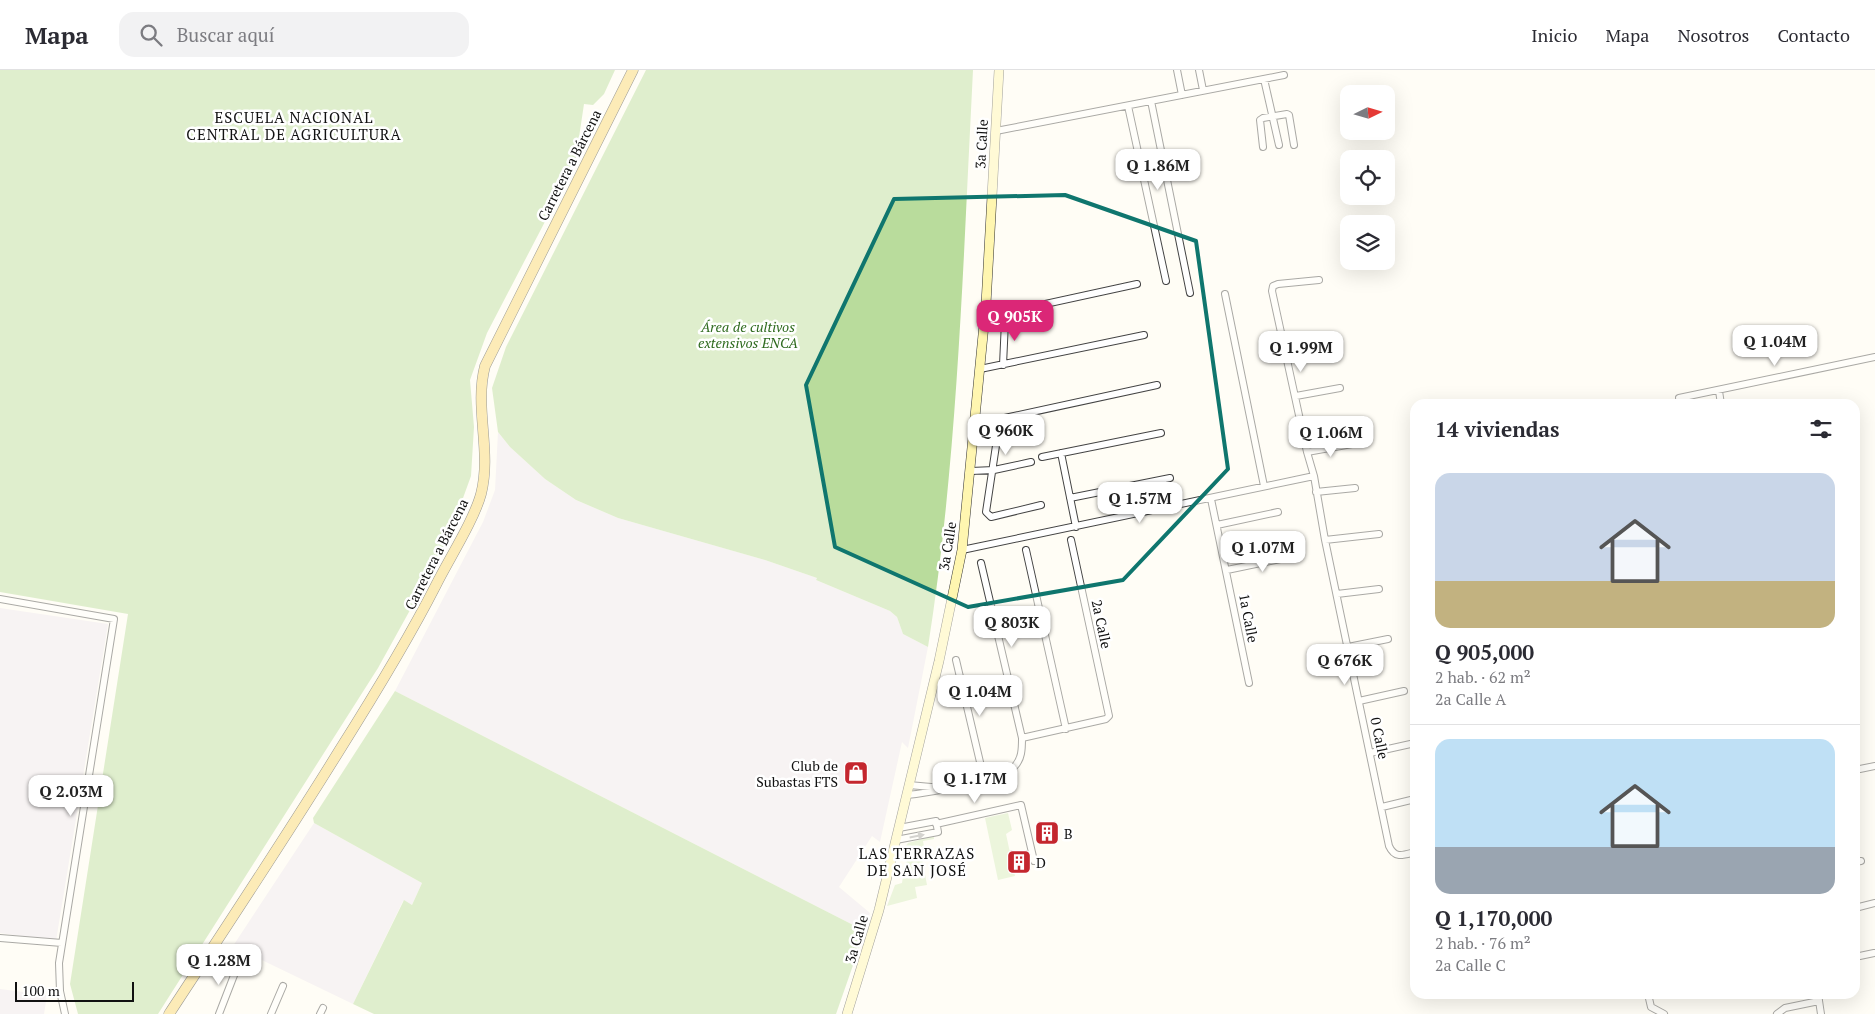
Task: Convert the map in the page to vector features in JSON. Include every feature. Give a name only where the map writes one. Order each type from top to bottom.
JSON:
[{"type":"main road","name":"Carretera a Bárcena","points":[[168,1014],[298,818],[380,685],[416,625],[473,514],[481,494],[484,474],[481,396],[485,366],[633,70]]},
{"type":"main road","name":"3a Calle","points":[[847,1014],[879,910],[910,785],[962,550],[980,369],[999,70]]},
{"type":"street","points":[[1177,70],[1182,95]]},
{"type":"street","points":[[1199,70],[1202,90]]},
{"type":"street","points":[[996,131],[1284,75]]},
{"type":"street","points":[[1264,79],[1279,145]]},
{"type":"street","points":[[1151,101],[1190,293]]},
{"type":"street","points":[[1128,106],[1166,281]]},
{"type":"street","points":[[1263,147],[1260,120],[1289,115],[1294,144]]},
{"type":"street","name":"0 Calle","points":[[1319,280],[1273,286],[1272,291],[1307,452],[1314,476],[1325,540],[1389,846],[1392,853],[1398,856],[1410,853]]},
{"type":"street","points":[[1003,365],[1005,321],[1013,311],[1137,284]]},
{"type":"street","points":[[1225,294],[1264,486]]},
{"type":"street","points":[[980,369],[1144,335]]},
{"type":"street","points":[[1283,340],[1331,338]]},
{"type":"street","points":[[1679,398],[1875,357]]},
{"type":"street","points":[[1041,505],[991,517],[986,512],[994,470],[1000,419],[1157,385]]},
{"type":"street","points":[[1296,396],[1340,388]]},
{"type":"street","points":[[1719,391],[1720,399]]},
{"type":"street","points":[[1042,457],[1161,433]]},
{"type":"street","points":[[1307,452],[1352,444]]},
{"type":"street","points":[[1062,453],[1076,527]]},
{"type":"street","points":[[971,472],[994,470],[1031,462]]},
{"type":"street","points":[[962,550],[1314,476]]},
{"type":"street","points":[[1070,498],[1170,478]]},
{"type":"street","points":[[1316,492],[1356,488]]},
{"type":"street","name":"1a Calle","points":[[1211,499],[1249,683]]},
{"type":"street","points":[[1217,525],[1278,512]]},
{"type":"street","points":[[1325,540],[1379,534]]},
{"type":"street","name":"2a Calle","points":[[1066,729],[1106,719],[1109,713],[1072,540]]},
{"type":"street","points":[[1022,738],[1066,729],[1026,550]]},
{"type":"street","points":[[1227,570],[1295,556]]},
{"type":"street","points":[[907,795],[1004,774],[1018,762],[1022,750],[1022,738],[981,563]]},
{"type":"street","points":[[1337,594],[1379,589]]},
{"type":"street","points":[[0,599],[114,619],[59,963],[62,1006],[65,1014]]},
{"type":"street","points":[[1348,647],[1388,639]]},
{"type":"street","points":[[956,660],[984,779]]},
{"type":"street","points":[[1359,701],[1404,691]]},
{"type":"street","points":[[1370,752],[1410,744]]},
{"type":"street","points":[[1860,769],[1875,766]]},
{"type":"street","points":[[910,785],[945,788]]},
{"type":"street","points":[[1382,807],[1410,800]]},
{"type":"street","points":[[899,828],[936,823],[1021,805],[1034,861]]},
{"type":"street","points":[[896,840],[938,832],[936,823]]},
{"type":"street","points":[[1860,907],[1875,903]]},
{"type":"street","points":[[0,938],[62,943]]},
{"type":"street","points":[[1860,956],[1874,953]]},
{"type":"street","points":[[219,1014],[238,965]]},
{"type":"street","points":[[271,1014],[283,986]]},
{"type":"street","points":[[1649,999],[1651,1007],[1664,1014]]},
{"type":"street","points":[[1777,1014],[1785,1008],[1812,999]]},
{"type":"street","points":[[1818,999],[1821,1014]]},
{"type":"street","points":[[60,1014],[62,1006]]},
{"type":"highlighted area","points":[[1065,195],[1196,241],[1228,469],[1123,580],[968,607],[835,547],[806,385],[894,199]]},
{"type":"shaded area","points":[[498,432],[510,447],[545,479],[576,500],[618,518],[765,560],[817,578],[816,580],[890,611],[897,617],[903,634],[928,647],[908,748],[902,742],[880,842],[872,836],[839,887],[870,913],[865,931],[395,691],[483,522],[495,490]]},
{"type":"shaded area","points":[[0,608],[108,624],[56,941],[0,933]]},
{"type":"shaded area","points":[[314,823],[422,883],[412,905],[403,901],[353,1004],[233,946]]},
{"type":"shaded area","points":[[0,989],[47,995],[44,1014],[0,1014]]},
{"type":"green space","points":[[0,70],[615,70],[604,94],[593,105],[584,104],[575,164],[487,333],[470,380],[474,427],[471,476],[446,545],[378,668],[158,1014],[78,1014],[70,984],[128,614],[0,592]]},
{"type":"green space","name":"Área de cultivos extensivos ENCA","points":[[646,70],[973,70],[953,432],[938,576],[928,647],[903,634],[897,617],[890,611],[816,580],[817,578],[765,560],[618,518],[576,500],[545,479],[510,447],[498,432],[492,388],[506,347]]},
{"type":"green space","points":[[395,691],[865,931],[836,1014],[374,1014],[353,1004],[404,900],[412,905],[422,883],[314,823],[313,818]]},
{"type":"green space","points":[[1008,813],[1012,830],[1006,834],[1015,876],[998,880],[985,818]]},
{"type":"green space","points":[[934,836],[934,839],[923,841],[924,847],[920,848],[927,885],[915,887],[917,898],[887,906],[895,885],[902,883],[904,869],[912,848],[911,846],[905,847],[908,843]]},
{"type":"place","name":"Club de Subastas FTS","points":[[856,773]]},
{"type":"place","name":"B","points":[[1047,833]]},
{"type":"place","name":"D","points":[[1019,862]]},
{"type":"district","name":"ESCUELA NACIONAL CENTRAL DE AGRICULTURA","points":[[294,126]]},
{"type":"district","name":"LAS TERRAZAS DE SAN JOSÉ","points":[[917,862]]}]
